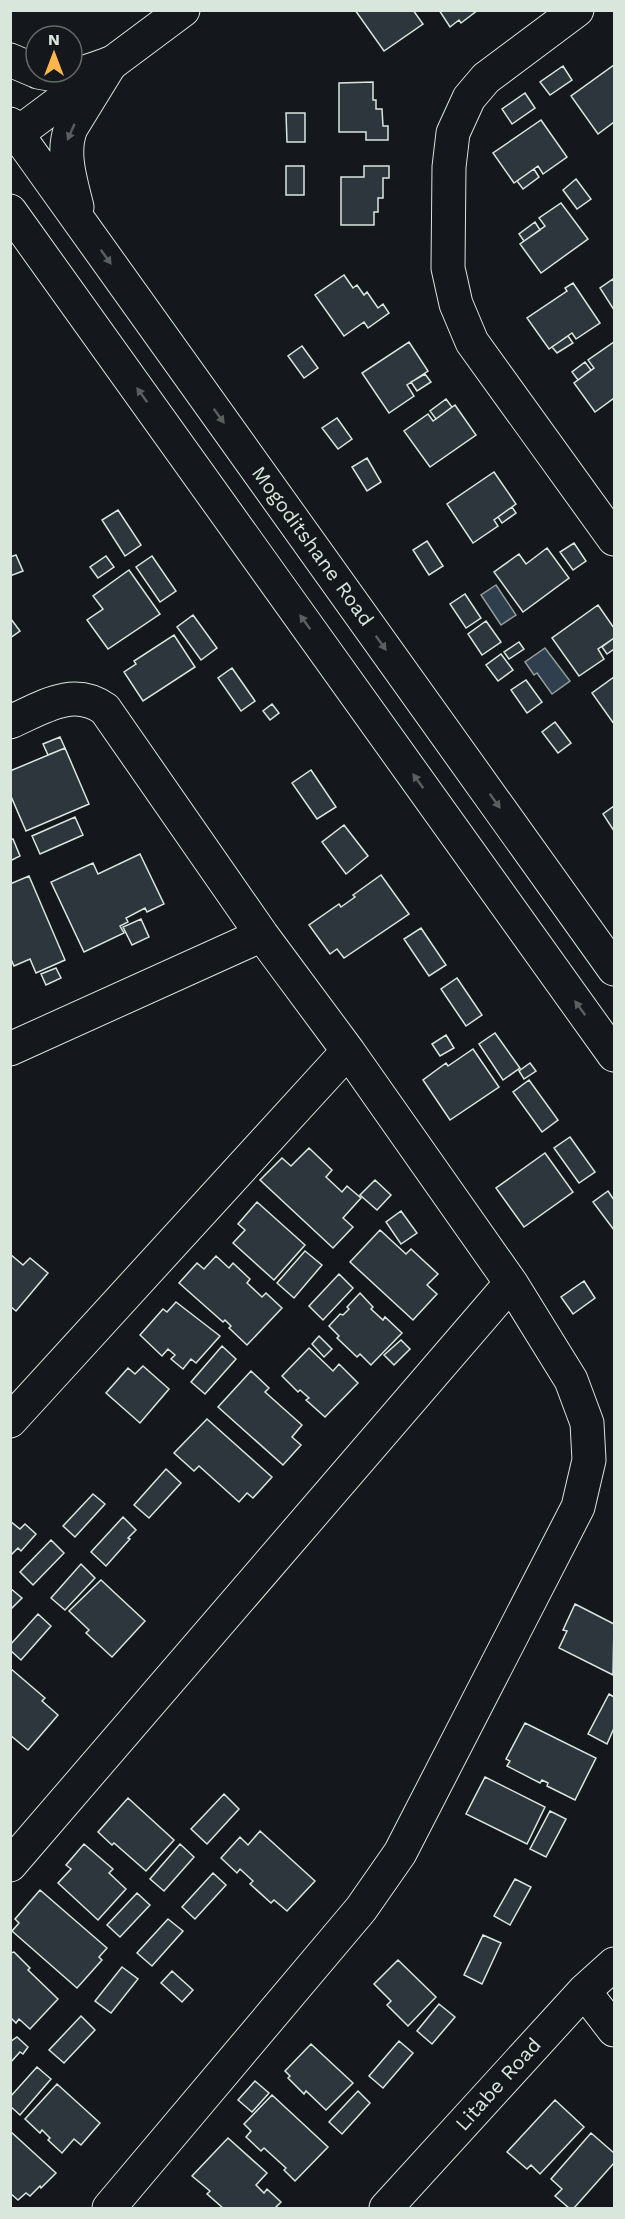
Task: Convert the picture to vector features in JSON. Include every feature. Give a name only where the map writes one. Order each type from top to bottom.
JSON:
[{"type":"street","points":[[13,132],[183,10]]},
{"type":"street","points":[[577,10],[486,78],[469,98],[453,133],[449,167],[448,268],[456,304],[472,342],[615,539]]},
{"type":"street","points":[[10,60],[24,66]]},
{"type":"street","points":[[84,73],[111,63]]},
{"type":"street","points":[[79,220],[66,151],[67,139],[71,128],[111,63]]},
{"type":"street","name":"Mogoditshane Road","points":[[13,132],[79,220],[615,969]]},
{"type":"street","points":[[10,211],[615,1055]]},
{"type":"street","points":[[10,722],[58,701],[72,698],[85,699],[105,709],[262,935],[348,1051],[511,1283],[571,1380],[587,1423],[589,1460],[578,1506],[400,1853],[361,1909],[109,2208]]},
{"type":"street","points":[[10,1049],[262,935]]},
{"type":"street","points":[[10,1421],[348,1051]]},
{"type":"street","points":[[10,1865],[511,1283]]},
{"type":"street","name":"Litabe Road","points":[[386,2208],[584,1991],[615,1964]]},
{"type":"street","points":[[584,1991],[615,2030]]},
{"type":"water","points":[[496,585],[516,615],[501,625],[481,595]]},
{"type":"water","points":[[545,648],[570,681],[552,694],[537,673],[534,675],[525,662]]},
{"type":"building","points":[[355,10],[413,10],[423,24],[384,51]]},
{"type":"building","points":[[439,10],[478,10],[461,23],[459,20],[450,27]]},
{"type":"building","points":[[614,65],[614,122],[598,134],[571,96]]},
{"type":"building","points":[[563,66],[572,80],[550,95],[540,82]]},
{"type":"building","points":[[373,82],[373,100],[376,100],[376,109],[382,109],[383,126],[388,126],[388,140],[366,140],[366,132],[339,132],[339,83]]},
{"type":"building","points":[[525,93],[535,108],[512,124],[502,109]]},
{"type":"building","points":[[286,113],[305,113],[305,142],[287,142]]},
{"type":"building","points":[[541,120],[567,157],[543,174],[538,166],[514,183],[493,153]]},
{"type":"building","points":[[286,166],[304,166],[304,195],[286,195]]},
{"type":"building","points":[[364,166],[389,166],[389,178],[383,178],[383,198],[378,198],[378,212],[374,212],[374,225],[341,225],[341,177],[364,177]]},
{"type":"building","points":[[534,169],[539,177],[523,189],[517,181]]},
{"type":"building","points":[[576,179],[591,199],[577,209],[563,190]]},
{"type":"building","points":[[561,203],[588,239],[541,273],[520,244],[545,226],[539,218]]},
{"type":"building","points":[[535,222],[540,230],[524,241],[519,234]]},
{"type":"building","points":[[344,275],[353,288],[357,285],[364,295],[367,292],[378,308],[383,304],[389,313],[368,328],[364,322],[344,336],[315,295]]},
{"type":"building","points":[[613,279],[614,282],[614,310],[600,288]]},
{"type":"building","points":[[573,283],[600,323],[576,339],[572,333],[549,349],[527,318],[567,291],[565,288]]},
{"type":"building","points":[[568,336],[573,343],[557,353],[552,347]]},
{"type":"building","points":[[409,342],[428,371],[407,385],[414,396],[389,413],[362,373]]},
{"type":"building","points":[[614,342],[614,398],[595,412],[574,383],[594,368],[588,360]]},
{"type":"building","points":[[302,346],[318,368],[304,378],[288,356]]},
{"type":"building","points":[[585,362],[591,370],[578,380],[572,372]]},
{"type":"building","points":[[425,374],[431,382],[417,391],[411,382]]},
{"type":"building","points":[[446,399],[452,407],[436,419],[430,411]]},
{"type":"building","points":[[455,405],[476,435],[430,467],[404,431],[428,414],[433,421]]},
{"type":"building","points":[[337,418],[352,439],[338,449],[322,428]]},
{"type":"building","points":[[367,458],[381,482],[367,491],[352,467]]},
{"type":"building","points":[[494,472],[516,504],[494,520],[498,526],[473,543],[447,504]]},
{"type":"building","points":[[512,507],[516,513],[502,523],[498,517]]},
{"type":"building","points":[[118,510],[141,545],[125,556],[102,520]]},
{"type":"building","points":[[427,541],[443,566],[429,575],[413,550]]},
{"type":"building","points":[[574,543],[586,561],[573,570],[560,552]]},
{"type":"building","points":[[547,548],[569,578],[523,612],[494,572],[519,554],[526,564]]},
{"type":"building","points":[[16,555],[23,571],[10,576],[10,557]]},
{"type":"building","points":[[106,556],[114,567],[98,578],[90,567]]},
{"type":"building","points":[[152,556],[176,591],[160,602],[136,567]]},
{"type":"building","points":[[129,570],[160,614],[108,649],[87,620],[103,609],[93,596]]},
{"type":"building","points":[[465,594],[481,618],[466,628],[450,604]]},
{"type":"building","points":[[598,605],[614,628],[614,638],[598,649],[604,659],[579,676],[552,638]]},
{"type":"building","points":[[193,615],[217,648],[201,660],[177,627]]},
{"type":"building","points":[[10,620],[20,631],[10,638]]},
{"type":"building","points":[[486,621],[501,642],[482,655],[468,634]]},
{"type":"building","points":[[174,635],[195,667],[143,701],[124,672],[136,664],[134,661]]},
{"type":"building","points":[[614,638],[614,649],[607,654],[602,647]]},
{"type":"building","points":[[519,642],[524,649],[509,659],[504,652]]},
{"type":"building","points":[[501,654],[513,670],[498,681],[486,665]]},
{"type":"building","points":[[232,668],[255,701],[241,711],[218,678]]},
{"type":"building","points":[[614,677],[614,724],[592,693]]},
{"type":"building","points":[[526,680],[542,702],[527,713],[511,690]]},
{"type":"building","points":[[272,704],[279,713],[270,720],[263,711]]},
{"type":"building","points":[[555,722],[571,743],[558,753],[542,732]]},
{"type":"building","points":[[60,737],[65,748],[48,755],[43,744]]},
{"type":"building","points":[[65,748],[89,804],[26,831],[10,794],[10,771]]},
{"type":"building","points":[[311,770],[336,807],[317,819],[292,783]]},
{"type":"building","points":[[614,806],[614,831],[603,814]]},
{"type":"building","points":[[75,817],[83,835],[40,854],[32,836]]},
{"type":"building","points":[[344,825],[368,856],[346,874],[322,842]]},
{"type":"building","points":[[13,839],[20,856],[10,861],[10,840]]},
{"type":"building","points":[[140,854],[164,904],[147,912],[145,908],[126,918],[128,922],[120,926],[124,933],[84,952],[51,882],[93,863],[98,874]]},
{"type":"building","points":[[381,875],[409,914],[344,958],[337,949],[330,954],[309,925],[339,904],[341,907],[355,897],[353,895]]},
{"type":"building","points":[[29,876],[65,960],[36,973],[30,959],[14,966],[10,957],[10,884]]},
{"type":"building","points":[[141,919],[149,937],[132,945],[123,927]]},
{"type":"building","points":[[421,928],[446,965],[429,976],[404,939]]},
{"type":"building","points":[[56,968],[61,978],[46,985],[41,974]]},
{"type":"building","points":[[457,978],[482,1015],[466,1026],[441,989]]},
{"type":"building","points":[[495,1033],[520,1068],[503,1080],[479,1044]]},
{"type":"building","points":[[446,1035],[454,1048],[440,1056],[432,1044]]},
{"type":"building","points":[[473,1049],[499,1087],[450,1120],[423,1080],[446,1063],[448,1066]]},
{"type":"building","points":[[530,1063],[536,1071],[524,1079],[519,1071]]},
{"type":"building","points":[[529,1080],[558,1120],[542,1132],[513,1092]]},
{"type":"building","points":[[570,1137],[595,1172],[579,1183],[554,1148]]},
{"type":"building","points":[[309,1148],[332,1170],[326,1177],[342,1192],[347,1186],[361,1198],[343,1218],[353,1227],[333,1248],[260,1180],[282,1158],[291,1166]]},
{"type":"building","points":[[545,1153],[573,1192],[524,1227],[496,1188]]},
{"type":"building","points":[[375,1180],[391,1195],[377,1210],[360,1195]]},
{"type":"building","points":[[608,1191],[614,1200],[614,1230],[593,1202]]},
{"type":"building","points":[[257,1202],[305,1245],[274,1280],[233,1243],[245,1230],[238,1224]]},
{"type":"building","points":[[401,1211],[417,1233],[401,1244],[386,1222]]},
{"type":"building","points":[[380,1230],[406,1254],[411,1249],[438,1274],[427,1285],[437,1294],[413,1320],[350,1262]]},
{"type":"building","points":[[305,1251],[322,1265],[294,1298],[277,1283]]},
{"type":"building","points":[[10,1254],[23,1265],[30,1258],[48,1273],[16,1311],[10,1306]]},
{"type":"building","points":[[216,1256],[229,1268],[233,1263],[250,1279],[247,1283],[262,1297],[266,1293],[282,1308],[247,1345],[229,1328],[231,1326],[225,1320],[223,1322],[179,1283],[197,1263],[204,1269]]},
{"type":"building","points":[[339,1274],[353,1288],[323,1320],[309,1306]]},
{"type":"building","points":[[584,1281],[595,1298],[573,1314],[561,1297]]},
{"type":"building","points":[[360,1293],[373,1307],[371,1309],[383,1320],[385,1317],[402,1333],[371,1365],[360,1354],[357,1357],[337,1338],[339,1336],[329,1326],[340,1314],[343,1315],[349,1309],[347,1307]]},
{"type":"building","points":[[176,1302],[220,1336],[196,1363],[191,1359],[183,1369],[171,1359],[175,1355],[168,1349],[162,1356],[140,1335],[163,1309],[167,1312]]},
{"type":"building","points":[[319,1336],[332,1349],[324,1357],[312,1344]]},
{"type":"building","points":[[401,1340],[410,1349],[394,1365],[384,1355]]},
{"type":"building","points":[[222,1346],[236,1359],[205,1394],[191,1382]]},
{"type":"building","points":[[309,1348],[333,1371],[339,1364],[358,1383],[325,1417],[306,1400],[309,1398],[300,1390],[298,1392],[282,1376]]},
{"type":"building","points":[[143,1366],[169,1389],[140,1423],[106,1393],[128,1368],[135,1374]]},
{"type":"building","points":[[251,1371],[269,1388],[265,1392],[302,1425],[292,1437],[301,1445],[283,1465],[218,1407]]},
{"type":"building","points":[[207,1419],[272,1477],[253,1498],[247,1493],[239,1502],[199,1466],[194,1471],[174,1453]]},
{"type":"building","points":[[166,1469],[181,1483],[149,1518],[134,1505]]},
{"type":"building","points":[[93,1494],[105,1504],[75,1537],[63,1526]]},
{"type":"building","points":[[123,1517],[136,1530],[106,1566],[91,1552]]},
{"type":"building","points":[[10,1521],[20,1529],[25,1524],[36,1534],[21,1551],[18,1548],[10,1556]]},
{"type":"building","points":[[51,1540],[64,1553],[33,1585],[20,1572]]},
{"type":"building","points":[[81,1564],[95,1578],[65,1610],[51,1598]]},
{"type":"building","points":[[101,1580],[145,1621],[112,1657],[86,1633],[89,1630],[69,1611]]},
{"type":"building","points":[[10,1588],[22,1598],[10,1610]]},
{"type":"building","points":[[575,1604],[614,1624],[613,1675],[559,1648],[567,1631],[563,1630]]},
{"type":"building","points":[[38,1614],[51,1626],[21,1660],[10,1650],[10,1645]]},
{"type":"building","points":[[10,1668],[45,1698],[42,1701],[58,1715],[28,1750],[10,1735]]},
{"type":"building","points":[[609,1694],[614,1697],[614,1728],[607,1744],[588,1734]]},
{"type":"building","points":[[525,1723],[596,1758],[575,1800],[547,1786],[548,1783],[542,1780],[540,1783],[507,1766],[510,1761],[506,1759]]},
{"type":"building","points":[[485,1777],[545,1807],[527,1844],[466,1814]]},
{"type":"building","points":[[224,1794],[239,1809],[207,1844],[191,1829]]},
{"type":"building","points":[[128,1798],[174,1840],[146,1871],[98,1832]]},
{"type":"building","points":[[550,1811],[566,1819],[546,1857],[530,1849]]},
{"type":"building","points":[[260,1831],[315,1881],[287,1911],[274,1900],[271,1903],[250,1884],[253,1881],[240,1869],[237,1873],[221,1858],[240,1837],[248,1845]]},
{"type":"building","points":[[84,1844],[113,1869],[109,1873],[126,1889],[98,1920],[58,1883],[71,1869],[66,1865]]},
{"type":"building","points":[[180,1844],[194,1857],[164,1891],[150,1879]]},
{"type":"building","points":[[213,1873],[226,1885],[195,1919],[182,1907]]},
{"type":"building","points":[[515,1879],[531,1887],[510,1925],[494,1916]]},
{"type":"building","points":[[40,1890],[107,1948],[99,1957],[102,1960],[77,1988],[12,1931],[19,1923],[15,1919]]},
{"type":"building","points":[[137,1893],[150,1905],[120,1937],[107,1925]]},
{"type":"building","points":[[168,1919],[183,1931],[152,1966],[137,1953]]},
{"type":"building","points":[[483,1935],[501,1943],[482,1984],[464,1975]]},
{"type":"building","points":[[14,1952],[30,1968],[28,1970],[58,1999],[30,2029],[19,2019],[16,2023],[10,2017],[10,1953]]},
{"type":"building","points":[[398,1960],[436,1997],[408,2026],[387,2005],[391,2001],[374,1984]]},
{"type":"building","points":[[122,1967],[138,1979],[111,2013],[95,2001]]},
{"type":"building","points":[[172,1971],[193,1990],[182,2002],[161,1983]]},
{"type":"building","points":[[439,2004],[455,2017],[432,2044],[417,2031]]},
{"type":"building","points":[[81,2016],[95,2030],[64,2063],[49,2050]]},
{"type":"building","points":[[17,2037],[28,2047],[23,2054],[20,2052],[10,2063],[10,2042]]},
{"type":"building","points":[[399,2041],[413,2053],[383,2088],[369,2076]]},
{"type":"building","points":[[311,2044],[353,2083],[326,2110],[306,2091],[304,2094],[288,2078],[290,2076],[285,2071]]},
{"type":"building","points":[[37,2067],[51,2079],[20,2115],[10,2106],[10,2097]]},
{"type":"building","points":[[255,2081],[269,2093],[252,2112],[238,2100]]},
{"type":"building","points":[[57,2084],[100,2123],[81,2145],[74,2139],[62,2153],[48,2140],[50,2138],[42,2130],[40,2133],[25,2119]]},
{"type":"building","points":[[358,2091],[370,2103],[342,2134],[329,2122]]},
{"type":"building","points":[[272,2095],[328,2147],[295,2181],[284,2170],[286,2168],[264,2148],[261,2151],[246,2137],[251,2131],[244,2124]]},
{"type":"building","points":[[555,2100],[584,2127],[540,2174],[531,2165],[527,2169],[507,2152]]},
{"type":"building","points":[[10,2131],[56,2173],[30,2196],[26,2193],[18,2200],[10,2193]]},
{"type":"building","points":[[591,2133],[614,2153],[614,2163],[574,2208],[569,2208],[555,2196],[562,2189],[551,2179]]},
{"type":"building","points":[[228,2138],[267,2173],[256,2185],[264,2193],[267,2189],[281,2202],[275,2208],[223,2208],[207,2194],[210,2191],[192,2176]]}]
